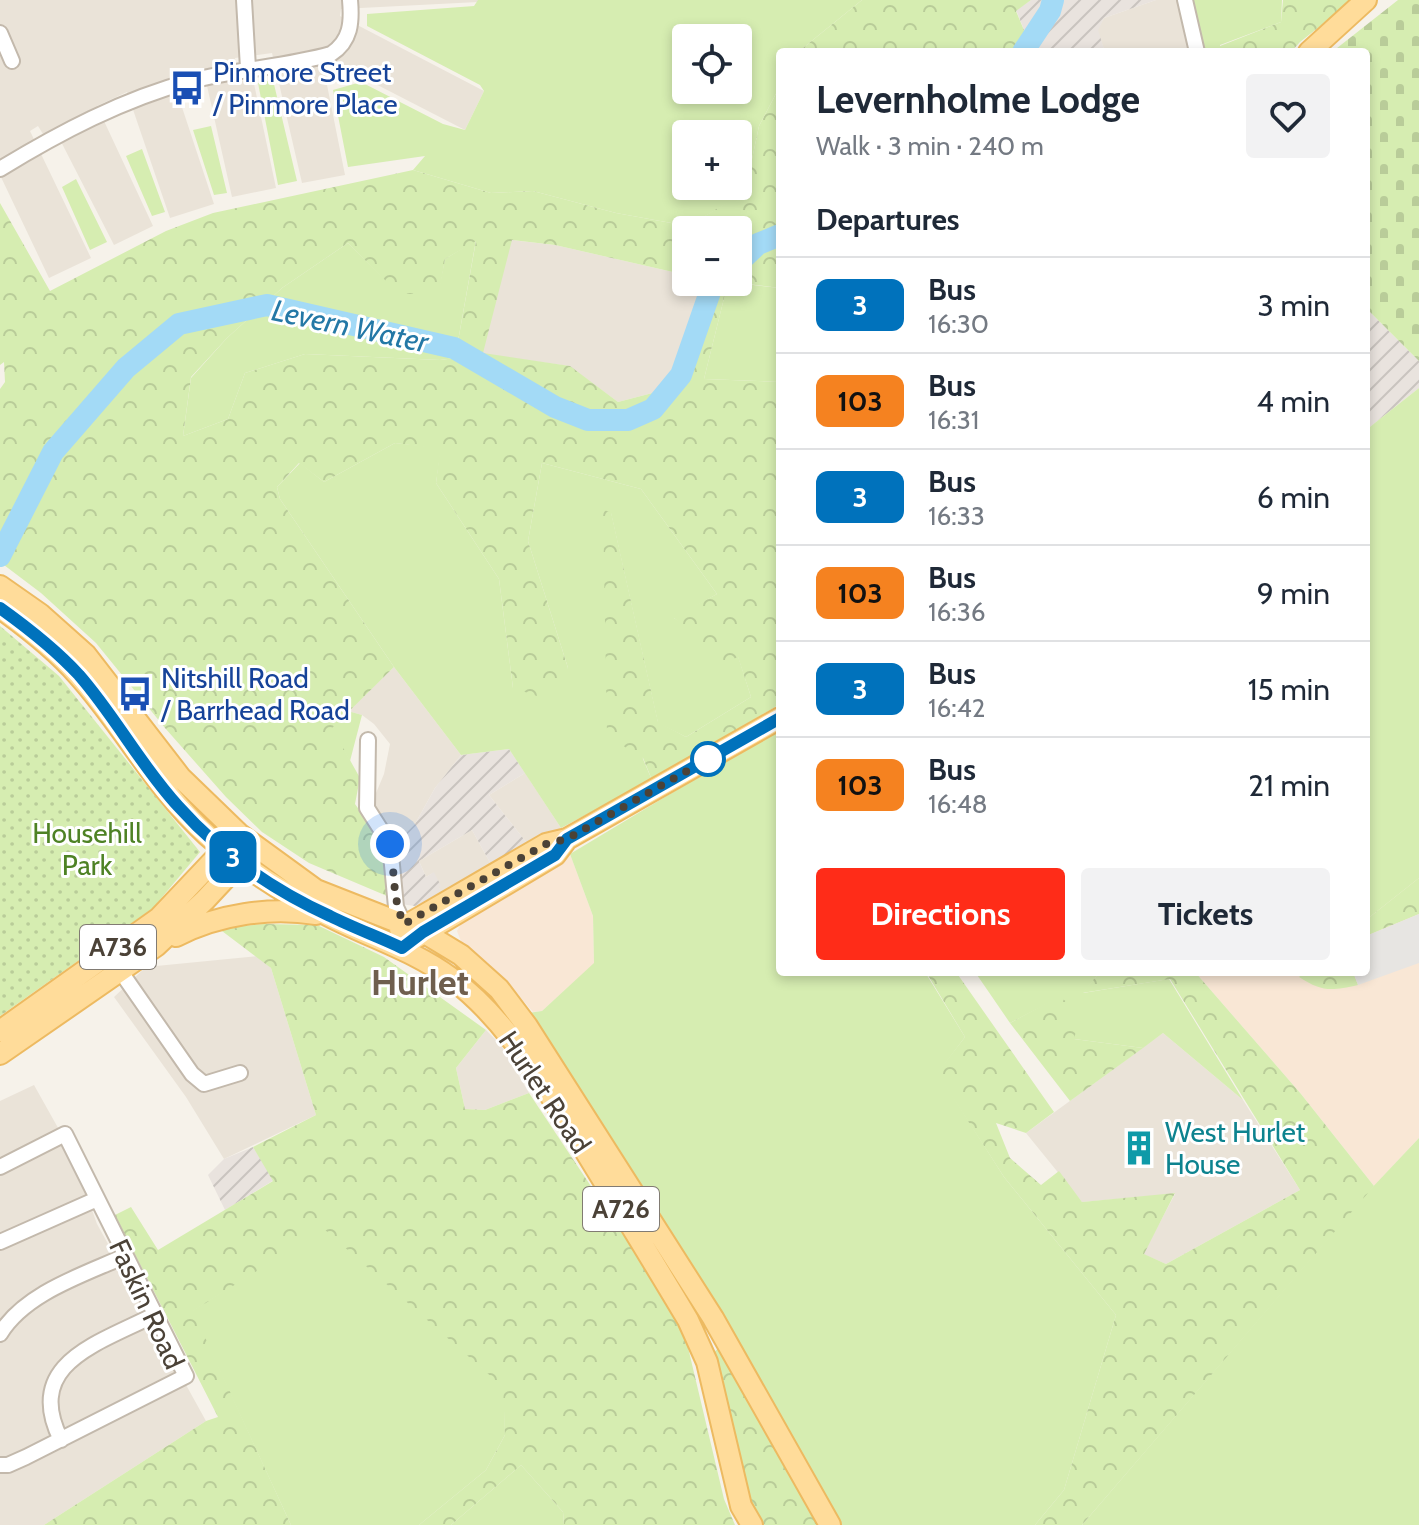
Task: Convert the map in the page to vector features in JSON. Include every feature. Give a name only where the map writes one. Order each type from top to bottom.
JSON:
[{"type":"main road","points":[[1313,48],[1366,0]]},
{"type":"main road","name":"A726","points":[[0,586],[35,622],[80,677],[158,784],[179,808],[232,856]]},
{"type":"main road","name":"A726","points":[[0,608],[35,622],[95,666],[181,778],[247,840]]},
{"type":"main road","points":[[396,945],[413,928],[546,844],[567,839],[776,720]]},
{"type":"main road","points":[[232,856],[247,840]]},
{"type":"main road","name":"Hurlet Road","points":[[247,840],[298,879],[349,904],[413,928],[461,955],[483,972],[517,1011],[713,1318],[830,1525]]},
{"type":"main road","name":"Hurlet Road","points":[[232,856],[278,889],[435,967],[467,991],[507,1032],[541,1081],[688,1320],[707,1362],[741,1506],[752,1525]]},
{"type":"main road","name":"A736","points":[[0,1054],[64,999],[168,922],[232,856]]},
{"type":"main road","name":"A736","points":[[0,1031],[121,972],[156,946],[190,929],[240,915],[279,911],[328,916]]},
{"type":"main road","name":"A736","points":[[156,946],[168,922]]},
{"type":"street","points":[[244,0],[248,68]]},
{"type":"street","points":[[0,169],[64,132],[143,97],[188,82],[248,68],[323,56],[338,49],[350,29],[350,0]]},
{"type":"street","points":[[1185,0],[1196,48]]},
{"type":"street","points":[[0,34],[12,61]]},
{"type":"street","points":[[368,740],[367,808],[390,844],[395,871],[396,907],[413,928]]},
{"type":"street","points":[[121,972],[192,1074],[204,1084],[240,1073]]},
{"type":"street","name":"Faskin Road","points":[[0,1167],[65,1134],[186,1376],[61,1440],[17,1461],[0,1465]]},
{"type":"street","points":[[0,1242],[97,1199]]},
{"type":"street","points":[[0,1334],[14,1315],[38,1298],[125,1256]]},
{"type":"street","points":[[61,1440],[52,1423],[49,1398],[62,1367],[81,1352],[156,1314]]},
{"type":"shaded area","points":[[0,0],[478,0],[341,9],[340,16],[484,91],[465,130],[360,76],[327,85],[345,175],[302,183],[272,53],[235,58],[239,81],[253,79],[276,188],[232,197],[203,68],[172,77],[214,204],[170,218],[127,92],[97,106],[153,226],[114,245],[54,128],[43,134],[38,126],[30,131],[91,258],[49,278],[0,175]]},
{"type":"shaded area","points":[[1031,0],[1156,0],[1104,18],[1098,30],[1104,48],[1031,48],[1016,10]]},
{"type":"shaded area","points":[[1156,0],[1177,0],[1189,48],[1104,48],[1097,30],[1104,18]]},
{"type":"shaded area","points":[[511,240],[555,245],[672,272],[672,296],[701,296],[664,390],[618,402],[569,366],[482,354]]},
{"type":"shaded area","points":[[1370,312],[1419,361],[1419,388],[1370,427]]},
{"type":"shaded area","points":[[394,667],[461,755],[435,788],[415,824],[395,844],[371,805],[384,774],[390,744],[374,724],[362,715],[348,711]]},
{"type":"shaded area","points":[[509,749],[525,773],[489,795],[530,847],[493,868],[472,830],[419,861],[426,877],[434,872],[442,895],[415,906],[400,904],[395,844],[415,824],[435,788],[461,755]]},
{"type":"shaded area","points":[[525,773],[561,828],[530,847],[489,795]]},
{"type":"shaded area","points":[[472,830],[493,868],[442,895],[433,873],[426,877],[419,861]]},
{"type":"shaded area","points":[[570,854],[593,916],[594,964],[542,1011],[533,1012],[507,982],[463,946],[457,931],[462,922]]},
{"type":"shaded area","points":[[1419,878],[1419,1138],[1374,1186],[1301,1094],[1198,976],[1370,976],[1370,917]]},
{"type":"shaded area","points":[[1419,914],[1419,963],[1358,985],[1355,976],[1370,976],[1370,934]]},
{"type":"shaded area","points":[[258,956],[271,968],[316,1115],[224,1159],[186,1097],[114,997],[146,967]]},
{"type":"shaded area","points":[[486,1030],[501,1045],[529,1093],[485,1110],[465,1109],[456,1068]]},
{"type":"shaded area","points":[[1163,1033],[1243,1100],[1300,1190],[1166,1264],[1143,1254],[1175,1194],[1082,1202],[1026,1133]]},
{"type":"shaded area","points":[[34,1085],[71,1151],[97,1224],[206,1421],[44,1525],[0,1525],[0,1101]]},
{"type":"shaded area","points":[[253,1147],[274,1180],[225,1210],[208,1175],[224,1159]]},
{"type":"green space","points":[[478,0],[862,0],[803,48],[776,48],[776,94],[759,126],[752,160],[752,120],[672,120],[672,200],[733,200],[705,216],[672,216],[672,223],[616,213],[533,191],[491,193],[413,170],[425,156],[348,167],[333,90],[361,82],[443,124],[465,130],[484,91],[480,85],[367,26],[367,14],[474,6]]},
{"type":"green space","points":[[862,0],[1031,0],[1016,11],[1031,48],[803,48]]},
{"type":"green space","points":[[1192,0],[1282,0],[1281,22],[1220,45],[1220,48],[1204,48]]},
{"type":"green space","points":[[1283,0],[1353,0],[1295,48],[1220,48],[1281,22]]},
{"type":"green space","points":[[1398,0],[1419,0],[1419,361],[1370,312],[1370,48],[1337,48]]},
{"type":"green space","points":[[273,80],[297,181],[278,185],[258,83]]},
{"type":"green space","points":[[776,94],[776,288],[752,285],[752,216],[705,216],[732,200],[752,200],[752,159],[759,126]]},
{"type":"green space","points":[[211,126],[227,193],[214,195],[193,130]]},
{"type":"green space","points":[[142,149],[165,212],[152,216],[126,156]]},
{"type":"green space","points":[[413,170],[491,193],[533,191],[616,213],[672,223],[672,272],[555,245],[512,240],[483,353],[570,366],[618,402],[664,390],[701,296],[725,296],[704,379],[776,382],[776,706],[652,780],[643,758],[607,736],[603,510],[611,512],[658,722],[686,737],[751,697],[738,657],[726,662],[673,617],[717,594],[641,489],[542,463],[528,541],[568,668],[543,698],[513,688],[499,579],[436,483],[440,449],[395,443],[324,482],[299,463],[277,487],[280,499],[394,667],[332,728],[360,778],[355,804],[381,840],[390,865],[387,896],[309,863],[262,832],[226,797],[165,728],[96,643],[41,593],[0,562],[0,389],[5,382],[4,362],[0,365],[0,203],[50,291],[166,231],[213,213]],"holes":[[[476,241],[455,358],[305,354],[245,373],[228,419],[183,436],[191,377],[227,338],[282,288],[348,243],[399,294],[439,294],[445,259]]]},
{"type":"green space","points":[[76,179],[107,242],[90,250],[62,187]]},
{"type":"green space","points":[[476,240],[455,358],[305,354],[245,373],[228,419],[183,436],[191,378],[227,338],[282,288],[348,243],[399,293],[438,294],[445,259]]},
{"type":"green space","points":[[752,285],[776,288],[776,382],[704,379],[725,296],[752,296]]},
{"type":"green space","points":[[1419,388],[1419,878],[1370,917],[1370,427]]},
{"type":"green space","points":[[395,443],[441,448],[436,483],[499,579],[513,688],[568,668],[528,541],[542,463],[641,489],[717,594],[674,618],[738,656],[751,697],[686,737],[658,723],[611,513],[603,511],[643,759],[652,780],[561,828],[509,749],[461,755],[394,667],[280,499],[277,487],[300,463],[324,482]]},
{"type":"green space","name":"Househill Park","points":[[0,626],[59,676],[200,852],[153,908],[0,1016]]},
{"type":"green space","points":[[348,711],[362,715],[350,761],[331,728]]},
{"type":"green space","points":[[776,730],[776,976],[927,976],[965,1037],[938,1073],[1004,1177],[1116,1315],[1064,1490],[1035,1525],[837,1525],[528,1013],[542,1011],[594,963],[593,916],[570,854]]},
{"type":"green space","points":[[1419,878],[1419,914],[1370,934],[1370,917]]},
{"type":"green space","points":[[264,924],[317,925],[384,957],[486,1030],[456,1068],[465,1109],[485,1110],[529,1093],[648,1272],[686,1339],[724,1499],[735,1525],[564,1525],[563,1512],[521,1465],[451,1525],[419,1525],[486,1470],[505,1435],[503,1387],[324,1229],[193,1311],[291,1525],[44,1525],[206,1421],[218,1417],[115,1215],[131,1207],[158,1250],[273,1181],[253,1147],[316,1115],[271,968],[218,928]]},
{"type":"green space","points":[[928,976],[959,976],[1054,1112],[1026,1133],[996,1123],[1010,1158],[1041,1185],[1059,1171],[1082,1202],[1175,1193],[1144,1254],[1166,1264],[1300,1190],[1170,979],[1082,993],[1097,976],[1198,976],[1301,1094],[1374,1186],[1082,1525],[1035,1525],[1064,1490],[1116,1315],[1004,1177],[937,1073],[965,1037]]},
{"type":"green space","points":[[978,976],[1097,976],[1083,993],[1169,979],[1243,1100],[1163,1033],[1143,1048],[1074,1039],[1058,998],[1010,1023]]},
{"type":"green space","points":[[1355,976],[1358,985],[1321,988],[1299,977]]},
{"type":"green space","points":[[1058,997],[1082,1009],[1074,1039],[1143,1048],[1070,1101],[1010,1023]]},
{"type":"green space","points":[[1419,1138],[1419,1525],[1082,1525],[1367,1193]]},
{"type":"green space","points":[[324,1228],[504,1387],[505,1435],[486,1470],[419,1525],[291,1525],[192,1311]]},
{"type":"green space","points":[[720,1347],[820,1525],[759,1525],[741,1484],[730,1441],[714,1352]]},
{"type":"green space","points":[[521,1465],[563,1512],[564,1525],[451,1525]]},
{"type":"waterway","name":"Levern Water","points":[[1026,48],[1050,11],[1053,0]]},
{"type":"waterway","name":"Levern Water","points":[[752,250],[776,237]]},
{"type":"waterway","name":"Levern Water","points":[[0,556],[53,452],[126,368],[179,324],[267,305],[454,348],[555,407],[588,420],[628,420],[653,409],[681,375],[709,296]]},
{"type":"bus line","name":"3","points":[[0,608],[38,636],[80,677],[158,784],[179,808],[240,863],[256,876],[328,916],[402,948],[423,932],[555,855],[567,839],[776,720]]},
{"type":"place","name":"Pinmore Street / Pinmore Place","points":[[187,88]]},
{"type":"place","name":"Nitshill Road / Barrhead Road","points":[[135,694]]},
{"type":"place","name":"West Hurlet House","points":[[1139,1148]]},
{"type":"district","name":"Hurlet","points":[[420,982]]},
{"type":"route","points":[[390,844],[395,871],[396,907],[404,924],[546,844],[567,839],[708,759]]}]
